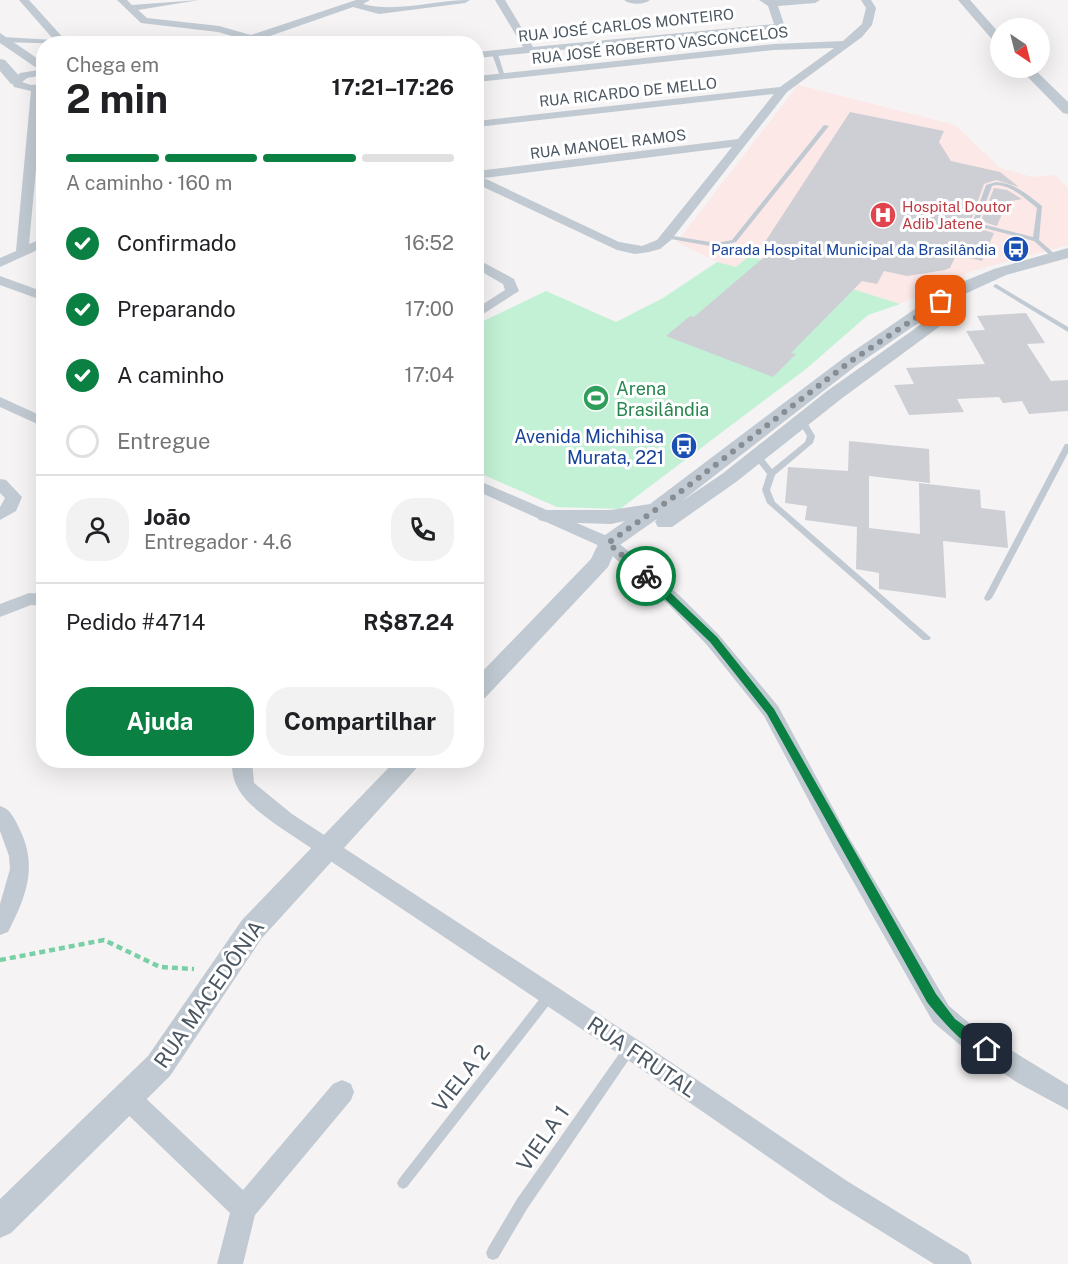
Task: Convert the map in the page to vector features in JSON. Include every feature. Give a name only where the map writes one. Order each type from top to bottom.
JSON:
[{"type":"street","points":[[24,0],[57,36]]},
{"type":"street","points":[[125,4],[194,0]]},
{"type":"street","points":[[259,36],[365,0]]},
{"type":"street","points":[[352,4],[379,11],[465,0]]},
{"type":"street","points":[[500,0],[530,50]]},
{"type":"street","points":[[628,0],[645,0]]},
{"type":"street","points":[[786,46],[768,2],[815,0]]},
{"type":"street","points":[[484,180],[626,249],[648,249],[667,237],[783,90],[867,26],[871,8],[866,0]]},
{"type":"street","points":[[964,0],[990,30]]},
{"type":"street","points":[[125,4],[144,21],[219,29],[241,36]]},
{"type":"street","name":"RUA JOSÉ CARLOS MONTEIRO","points":[[484,55],[779,26]]},
{"type":"street","points":[[2,38],[36,41]]},
{"type":"street","points":[[2,38],[36,65]]},
{"type":"street","name":"RUA JOSÉ ROBERTO VASCONCELOS","points":[[484,78],[786,46],[846,44]]},
{"type":"street","points":[[0,63],[14,85]]},
{"type":"street","points":[[14,85],[29,74],[36,73]]},
{"type":"street","points":[[1036,78],[1068,110]]},
{"type":"street","points":[[14,85],[36,87]]},
{"type":"street","name":"RUA RICARDO DE MELLO","points":[[484,123],[783,90]]},
{"type":"street","points":[[22,252],[36,124]]},
{"type":"street","name":"RUA MANOEL RAMOS","points":[[484,176],[742,142]]},
{"type":"street","points":[[0,264],[36,246]]},
{"type":"street","points":[[609,552],[757,456],[963,303],[996,286],[1064,258]]},
{"type":"street","points":[[484,685],[609,552],[662,505],[851,361],[921,313],[961,290],[1000,272],[1064,258]]},
{"type":"street","points":[[484,267],[509,282],[512,291],[484,309]]},
{"type":"street","points":[[0,279],[36,294]]},
{"type":"street","points":[[0,401],[36,419]]},
{"type":"street","points":[[0,484],[14,497],[10,507],[0,515]]},
{"type":"street","points":[[484,488],[546,515],[609,552],[713,640],[771,711],[846,850],[941,1014],[967,1036],[1026,1075],[1068,1098]]},
{"type":"street","points":[[546,515],[611,517],[662,505]]},
{"type":"street","points":[[0,611],[28,599],[36,600]]},
{"type":"street","name":"RUA FRUTAL","points":[[242,768],[241,780],[244,789],[285,820],[630,1048],[838,1190],[959,1264]]},
{"type":"street","name":"RUA MACEDÔNIA","points":[[0,1222],[128,1098],[174,1047],[252,929],[404,768]]},
{"type":"street","points":[[0,814],[14,834],[21,861],[19,888],[0,925]]},
{"type":"street","points":[[230,1264],[244,1209],[342,1092]]},
{"type":"street","points":[[128,1098],[244,1209]]},
{"type":"lane","points":[[495,54],[503,76]]},
{"type":"lane","points":[[667,237],[716,245],[734,241],[826,126]]},
{"type":"lane","points":[[1036,240],[1040,207],[1009,185],[996,183],[989,185],[975,224],[1036,240],[1064,258]]},
{"type":"lane","points":[[996,286],[1068,330]]},
{"type":"lane","points":[[802,421],[811,436],[809,443],[771,474],[766,490],[771,503],[926,638]]},
{"type":"lane","points":[[988,598],[1068,446]]},
{"type":"lane","points":[[757,456],[771,474]]},
{"type":"lane","name":"VIELA 2","points":[[403,1184],[549,996]]},
{"type":"lane","name":"VIELA 1","points":[[493,1253],[522,1204],[630,1048]]},
{"type":"path","points":[[0,960],[104,940],[160,967],[225,970]]},
{"type":"shaded area","name":"Hospital Doutor Adib Jatene","points":[[798,85],[955,125],[1000,168],[1032,177],[1055,175],[1068,188],[1068,245],[972,271],[900,304],[749,256],[736,267],[724,265],[677,242]]},
{"type":"green space","points":[[749,256],[900,304],[868,315],[806,369],[620,509],[557,507],[484,475],[484,321],[546,291],[616,322],[663,298],[717,262],[736,267]]},
{"type":"building","points":[[850,112],[944,131],[939,142],[951,161],[1000,172],[1019,187],[996,180],[984,184],[970,223],[972,227],[994,233],[982,261],[956,255],[950,268],[945,270],[907,276],[884,271],[877,284],[862,281],[791,353],[796,354],[773,377],[666,336],[690,316],[694,317],[776,247],[763,245]]},
{"type":"building","points":[[994,188],[1007,190],[1022,199],[1007,202],[997,226],[981,221]]},
{"type":"building","points":[[1026,313],[1045,343],[1027,344],[1051,381],[1068,380],[1068,411],[1029,414],[1022,401],[1003,403],[999,397],[957,399],[964,412],[909,415],[894,385],[914,384],[906,368],[985,364],[966,331],[985,330],[977,316]]},
{"type":"building","points":[[849,441],[929,449],[930,483],[869,476],[869,528],[920,534],[919,483],[980,490],[981,508],[1005,511],[1008,548],[943,541],[946,598],[879,589],[879,573],[856,569],[857,527],[805,520],[807,506],[785,503],[788,467],[848,471]]},
{"type":"way so far","points":[[646,576],[608,543],[671,499],[851,361],[941,301]]},
{"type":"place","name":"Hospital Doutor Adib Jatene","points":[[883,215]]},
{"type":"place","name":"Parada Hospital Municipal da Brasilândia","points":[[1016,249]]},
{"type":"place","name":"Arena Brasilândia","points":[[596,398]]},
{"type":"place","name":"Avenida Michihisa Murata, 221","points":[[684,446]]},
{"type":"route","points":[[646,576],[674,600],[713,640],[771,711],[840,840],[941,1014],[987,1049]]}]
